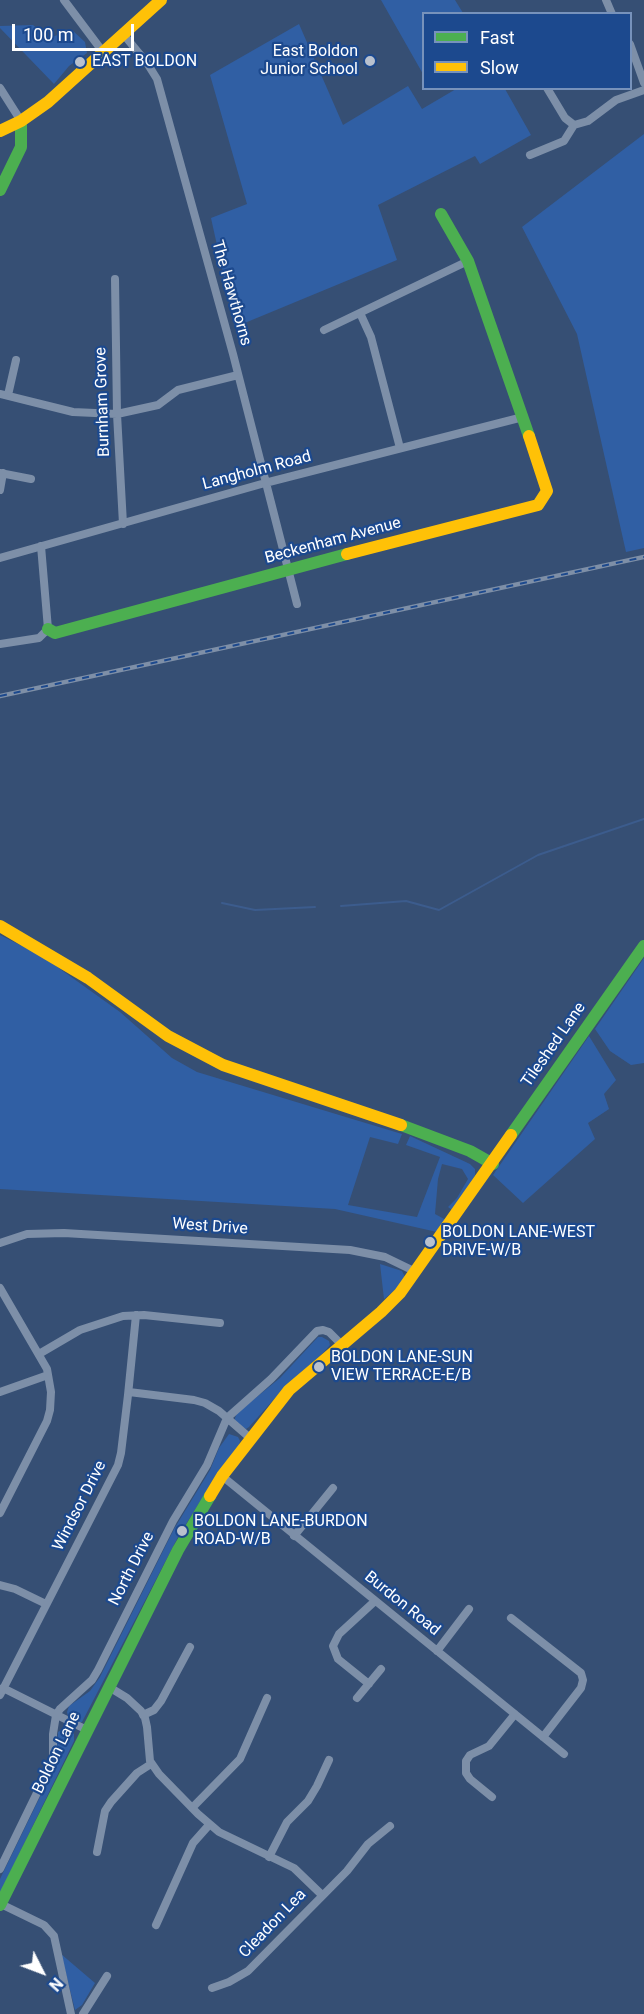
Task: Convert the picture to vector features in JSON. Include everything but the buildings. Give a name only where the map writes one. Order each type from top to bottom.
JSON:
[{"type":"street","points":[[64,0],[103,52]]},
{"type":"street","points":[[0,131],[21,122],[48,102],[161,0]]},
{"type":"street","name":"The Hawthorns","points":[[124,35],[157,79],[238,375],[297,604]]},
{"type":"street","points":[[632,48],[642,68],[644,83]]},
{"type":"street","points":[[0,88],[21,122],[21,147],[0,190]]},
{"type":"street","points":[[548,90],[565,118],[574,124],[588,121],[616,100],[644,90]]},
{"type":"street","points":[[530,155],[564,141],[574,124]]},
{"type":"street","points":[[441,214],[468,261],[524,417]]},
{"type":"street","points":[[324,330],[468,261]]},
{"type":"street","name":"Burnham Grove","points":[[115,279],[117,414],[123,524]]},
{"type":"street","points":[[360,313],[372,337],[399,448]]},
{"type":"street","points":[[16,360],[4,395],[73,412],[117,414],[158,405],[178,390],[238,375]]},
{"type":"street","name":"Langholm Road","points":[[0,558],[266,483],[524,417]]},
{"type":"street","name":"Beckenham Avenue","points":[[48,629],[55,633],[288,569],[538,505],[547,491],[524,417]]},
{"type":"street","points":[[0,490],[1,473],[31,479]]},
{"type":"street","points":[[0,644],[39,638],[48,629],[41,546]]},
{"type":"street","points":[[0,926],[88,978],[168,1036],[223,1065],[366,1112],[470,1151],[493,1164]]},
{"type":"street","name":"Tileshed Lane","points":[[342,1345],[381,1312],[416,1272],[644,946]]},
{"type":"street","name":"West Drive","points":[[0,1243],[27,1234],[64,1233],[350,1250],[385,1257],[416,1272]]},
{"type":"street","points":[[0,1288],[39,1354],[48,1375],[51,1392],[51,1410],[47,1421],[1,1508]]},
{"type":"street","points":[[39,1354],[80,1330],[123,1316],[220,1323]]},
{"type":"street","name":"Windsor Drive","points":[[2,1691],[118,1465],[129,1392],[136,1316]]},
{"type":"street","name":"North Drive","points":[[57,1715],[60,1709],[92,1680],[98,1670],[173,1521],[207,1465],[227,1418],[271,1379],[317,1331],[329,1332],[342,1345]]},
{"type":"street","name":"Boldon Lane","points":[[0,1904],[178,1550],[222,1476],[289,1390],[342,1345]]},
{"type":"street","points":[[0,1392],[48,1375]]},
{"type":"street","points":[[129,1392],[205,1403],[250,1438]]},
{"type":"street","name":"Burdon Road","points":[[222,1476],[564,1754]]},
{"type":"street","points":[[294,1536],[333,1488]]},
{"type":"street","points":[[0,1585],[15,1589],[46,1604]]},
{"type":"street","points":[[369,1684],[338,1659],[333,1646],[339,1635],[375,1602]]},
{"type":"street","points":[[437,1651],[469,1609]]},
{"type":"street","points":[[511,1618],[581,1673],[583,1680],[581,1688],[543,1737]]},
{"type":"street","points":[[143,1715],[154,1710],[161,1701],[190,1647]]},
{"type":"street","points":[[357,1698],[381,1669]]},
{"type":"street","points":[[97,1852],[105,1811],[137,1773],[151,1764],[148,1755],[147,1727],[143,1715],[127,1698],[109,1687]]},
{"type":"street","points":[[2,1691],[87,1730]]},
{"type":"street","points":[[192,1808],[240,1759],[267,1698]]},
{"type":"street","points":[[492,1797],[470,1779],[465,1766],[470,1755],[489,1746],[515,1714]]},
{"type":"street","points":[[0,1869],[54,1760],[54,1723],[57,1715]]},
{"type":"street","points":[[269,1857],[287,1822],[312,1794],[329,1760]]},
{"type":"street","name":"Cleadon Lea","points":[[151,1764],[209,1825],[294,1868],[322,1895]]},
{"type":"street","points":[[156,1925],[193,1843],[209,1825]]},
{"type":"street","name":"Cleadon Lea","points":[[213,1988],[248,1971],[348,1871],[368,1844],[390,1826]]},
{"type":"street","points":[[0,1904],[44,1925],[54,1936],[71,2014]]},
{"type":"street","points":[[83,2014],[107,1976]]},
{"type":"shaded area","points":[[381,0],[455,0],[462,12],[422,12],[422,72]]},
{"type":"shaded area","points":[[299,24],[343,125],[408,86],[422,109],[454,90],[506,90],[531,135],[480,164],[475,156],[378,205],[397,260],[235,327],[211,218],[247,204],[210,75]]},
{"type":"shaded area","points":[[33,25],[49,38],[72,30],[85,42],[87,53],[69,66],[54,84],[0,28],[0,26]]},
{"type":"shaded area","points":[[644,134],[644,548],[626,552],[577,334],[522,227]]},
{"type":"shaded area","points":[[0,935],[42,956],[120,1012],[172,1058],[197,1072],[402,1134],[398,1144],[370,1137],[348,1205],[417,1217],[440,1157],[406,1145],[410,1136],[470,1164],[475,1169],[475,1175],[469,1188],[452,1210],[448,1207],[457,1198],[468,1179],[462,1169],[442,1164],[438,1179],[435,1214],[446,1220],[437,1232],[335,1209],[0,1189]]},
{"type":"shaded area","points":[[644,958],[644,1063],[631,1065],[610,1051],[595,1029]]},
{"type":"shaded area","points":[[589,1036],[616,1080],[604,1094],[609,1109],[588,1123],[595,1139],[523,1203],[493,1175]]},
{"type":"shaded area","points":[[380,1264],[402,1271],[405,1277],[384,1299]]},
{"type":"shaded area","points":[[318,1337],[329,1341],[330,1345],[324,1352],[284,1388],[249,1427],[246,1429],[235,1423],[237,1413],[280,1378]]},
{"type":"shaded area","points":[[229,1434],[238,1437],[239,1446],[214,1479],[178,1537],[82,1722],[77,1722],[68,1716],[69,1706],[90,1691],[100,1677],[174,1529]]},
{"type":"shaded area","points":[[66,1727],[74,1734],[74,1741],[0,1893],[0,1879],[56,1764],[58,1732]]},
{"type":"shaded area","points":[[61,1954],[95,1983],[82,2005],[75,2010]]},
{"type":"waterway","points":[[341,906],[406,901],[439,910],[538,855],[644,819]]},
{"type":"waterway","points":[[222,903],[255,910],[315,907]]},
{"type":"railway","points":[[0,696],[644,557]]},
{"type":"traffic: fast","points":[[0,190],[21,147],[21,121]]},
{"type":"traffic: fast","points":[[441,214],[468,261],[529,436]]},
{"type":"traffic: fast","points":[[48,629],[55,633],[347,554]]},
{"type":"traffic: fast","points":[[511,1135],[644,946]]},
{"type":"traffic: fast","points":[[401,1125],[470,1151],[493,1164]]},
{"type":"traffic: fast","points":[[0,1905],[178,1550],[210,1496]]},
{"type":"traffic: slow","points":[[0,131],[21,121],[48,102],[161,0]]},
{"type":"traffic: slow","points":[[347,554],[538,505],[547,491],[529,436]]},
{"type":"traffic: slow","points":[[0,926],[88,978],[168,1036],[223,1065],[401,1125]]},
{"type":"traffic: slow","points":[[210,1496],[222,1476],[289,1390],[381,1312],[400,1293],[511,1135]]},
{"type":"place","name":"East Boldon Junior School","points":[[370,61]]},
{"type":"place","name":"EAST BOLDON","points":[[80,62]]},
{"type":"place","name":"BOLDON LANE-WEST DRIVE-W/B","points":[[430,1242]]},
{"type":"place","name":"BOLDON LANE-SUN VIEW TERRACE-E/B","points":[[319,1367]]},
{"type":"place","name":"BOLDON LANE-BURDON ROAD-W/B","points":[[182,1531]]}]
